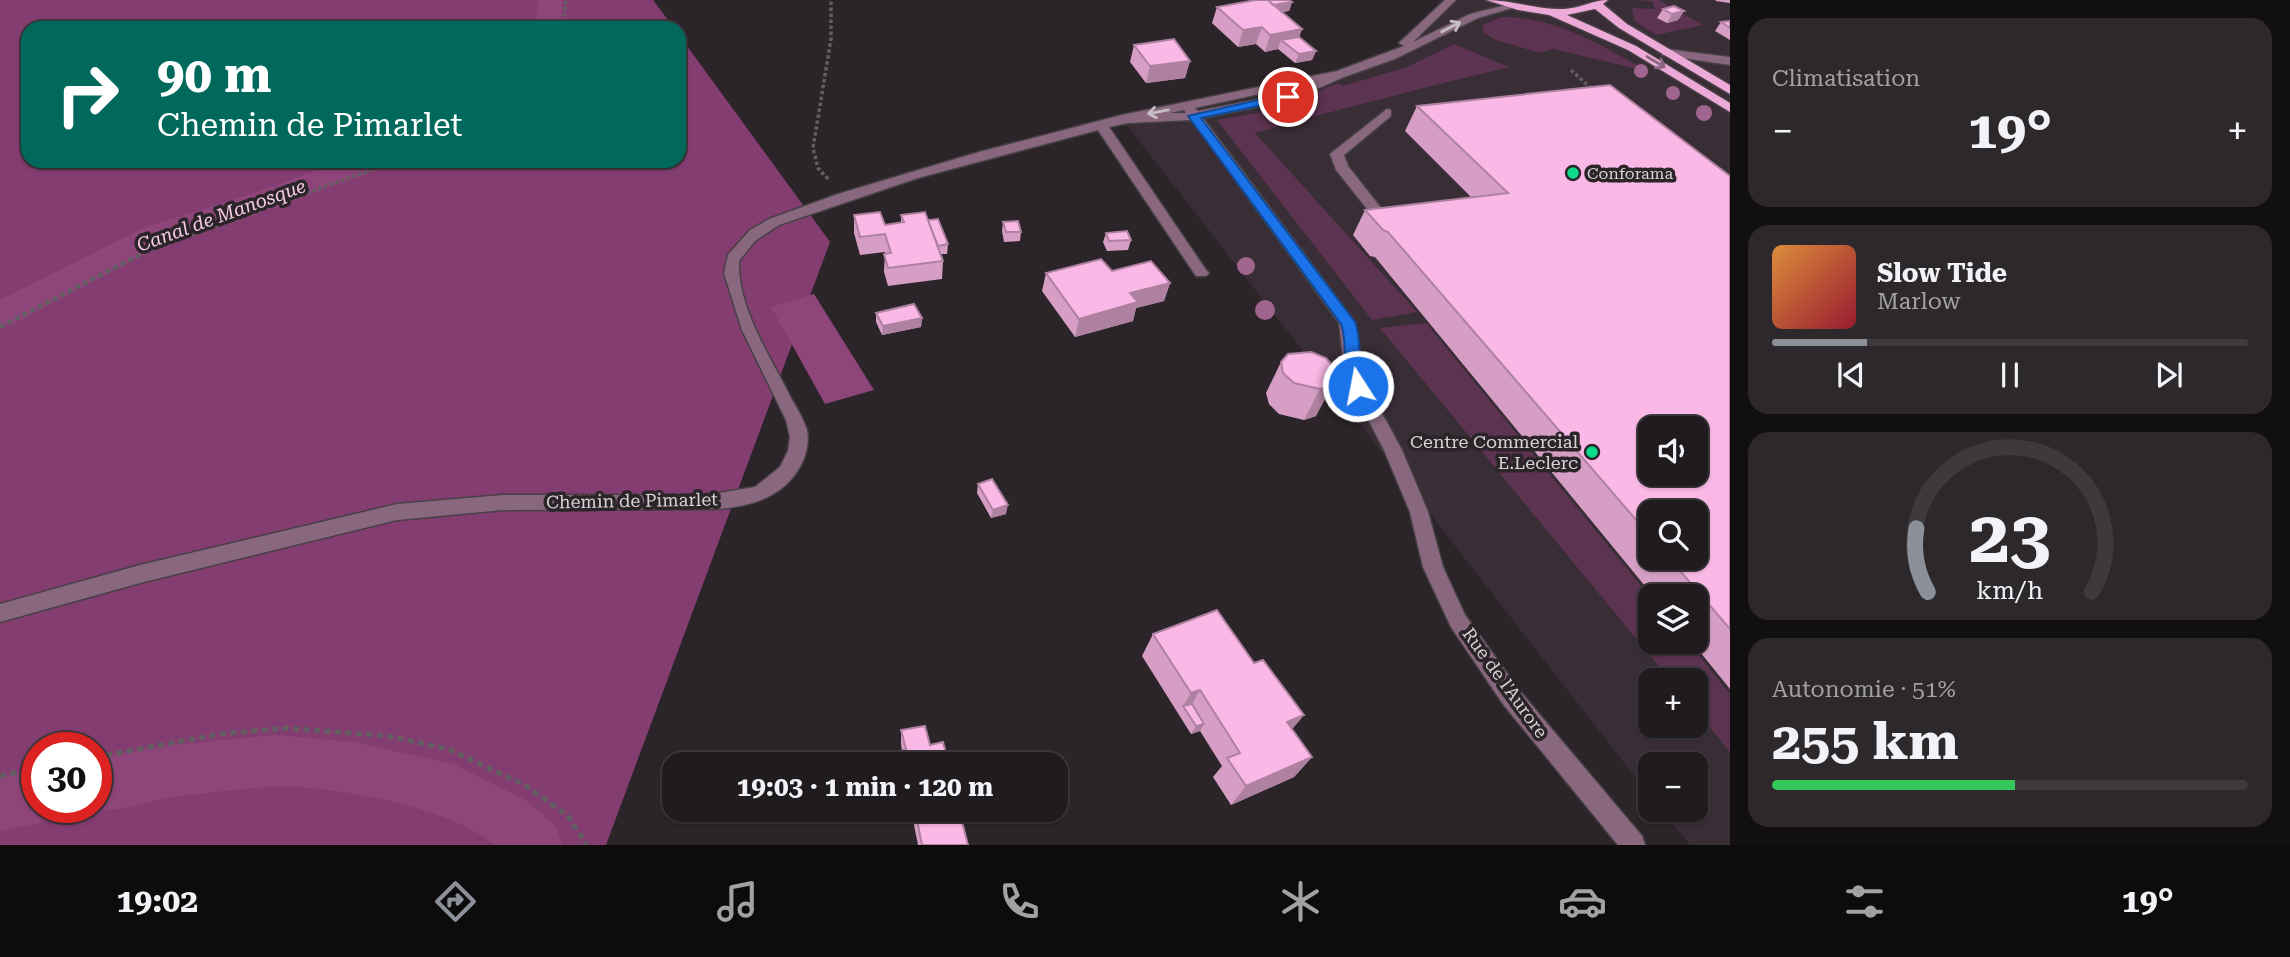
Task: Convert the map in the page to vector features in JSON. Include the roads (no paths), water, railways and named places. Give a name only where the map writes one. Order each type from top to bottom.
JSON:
[{"type":"main road","points":[[1491,0],[1548,11],[1582,10],[1600,2],[1666,52],[1730,90]]},
{"type":"main road","points":[[1548,11],[1632,48],[1726,104]]},
{"type":"street","name":"Chemin de Pimarlet","points":[[1391,57],[1451,0]]},
{"type":"street","name":"Chemin de Pimarlet","points":[[0,613],[140,574],[397,512],[439,506],[515,502],[703,502],[743,498],[761,492],[776,484],[792,466],[800,440],[796,424],[730,276],[733,260],[743,245],[774,222],[914,173],[1101,124],[1288,97],[1340,74],[1391,57],[1474,16],[1514,6]]},
{"type":"street","points":[[1666,52],[1730,61]]},
{"type":"street","name":"Chemin de Pimarlet","points":[[1191,111],[1272,93],[1278,86],[1340,74]]},
{"type":"street","name":"Rue de l'Aurore","points":[[1191,111],[1347,322],[1352,334],[1353,375],[1393,450],[1419,512],[1433,568],[1458,621],[1511,697],[1633,845]]},
{"type":"street","points":[[1387,113],[1337,154],[1341,167],[1389,227]]},
{"type":"street","points":[[1101,124],[1201,273]]},
{"type":"waterway","name":"Canal de Manosque","points":[[548,21],[551,0]]},
{"type":"waterway","name":"Canal de Manosque","points":[[0,315],[155,235],[268,199],[352,168]]},
{"type":"waterway","name":"Canal de Manosque","points":[[112,782],[172,771],[276,761],[354,768],[453,791],[505,818],[535,845]]},
{"type":"waterway","name":"Canal de Manosque","points":[[0,804],[21,800]]},
{"type":"place","name":"Conforama","points":[[1573,173]]},
{"type":"place","name":"Centre Commercial E.Leclerc","points":[[1592,452]]}]
